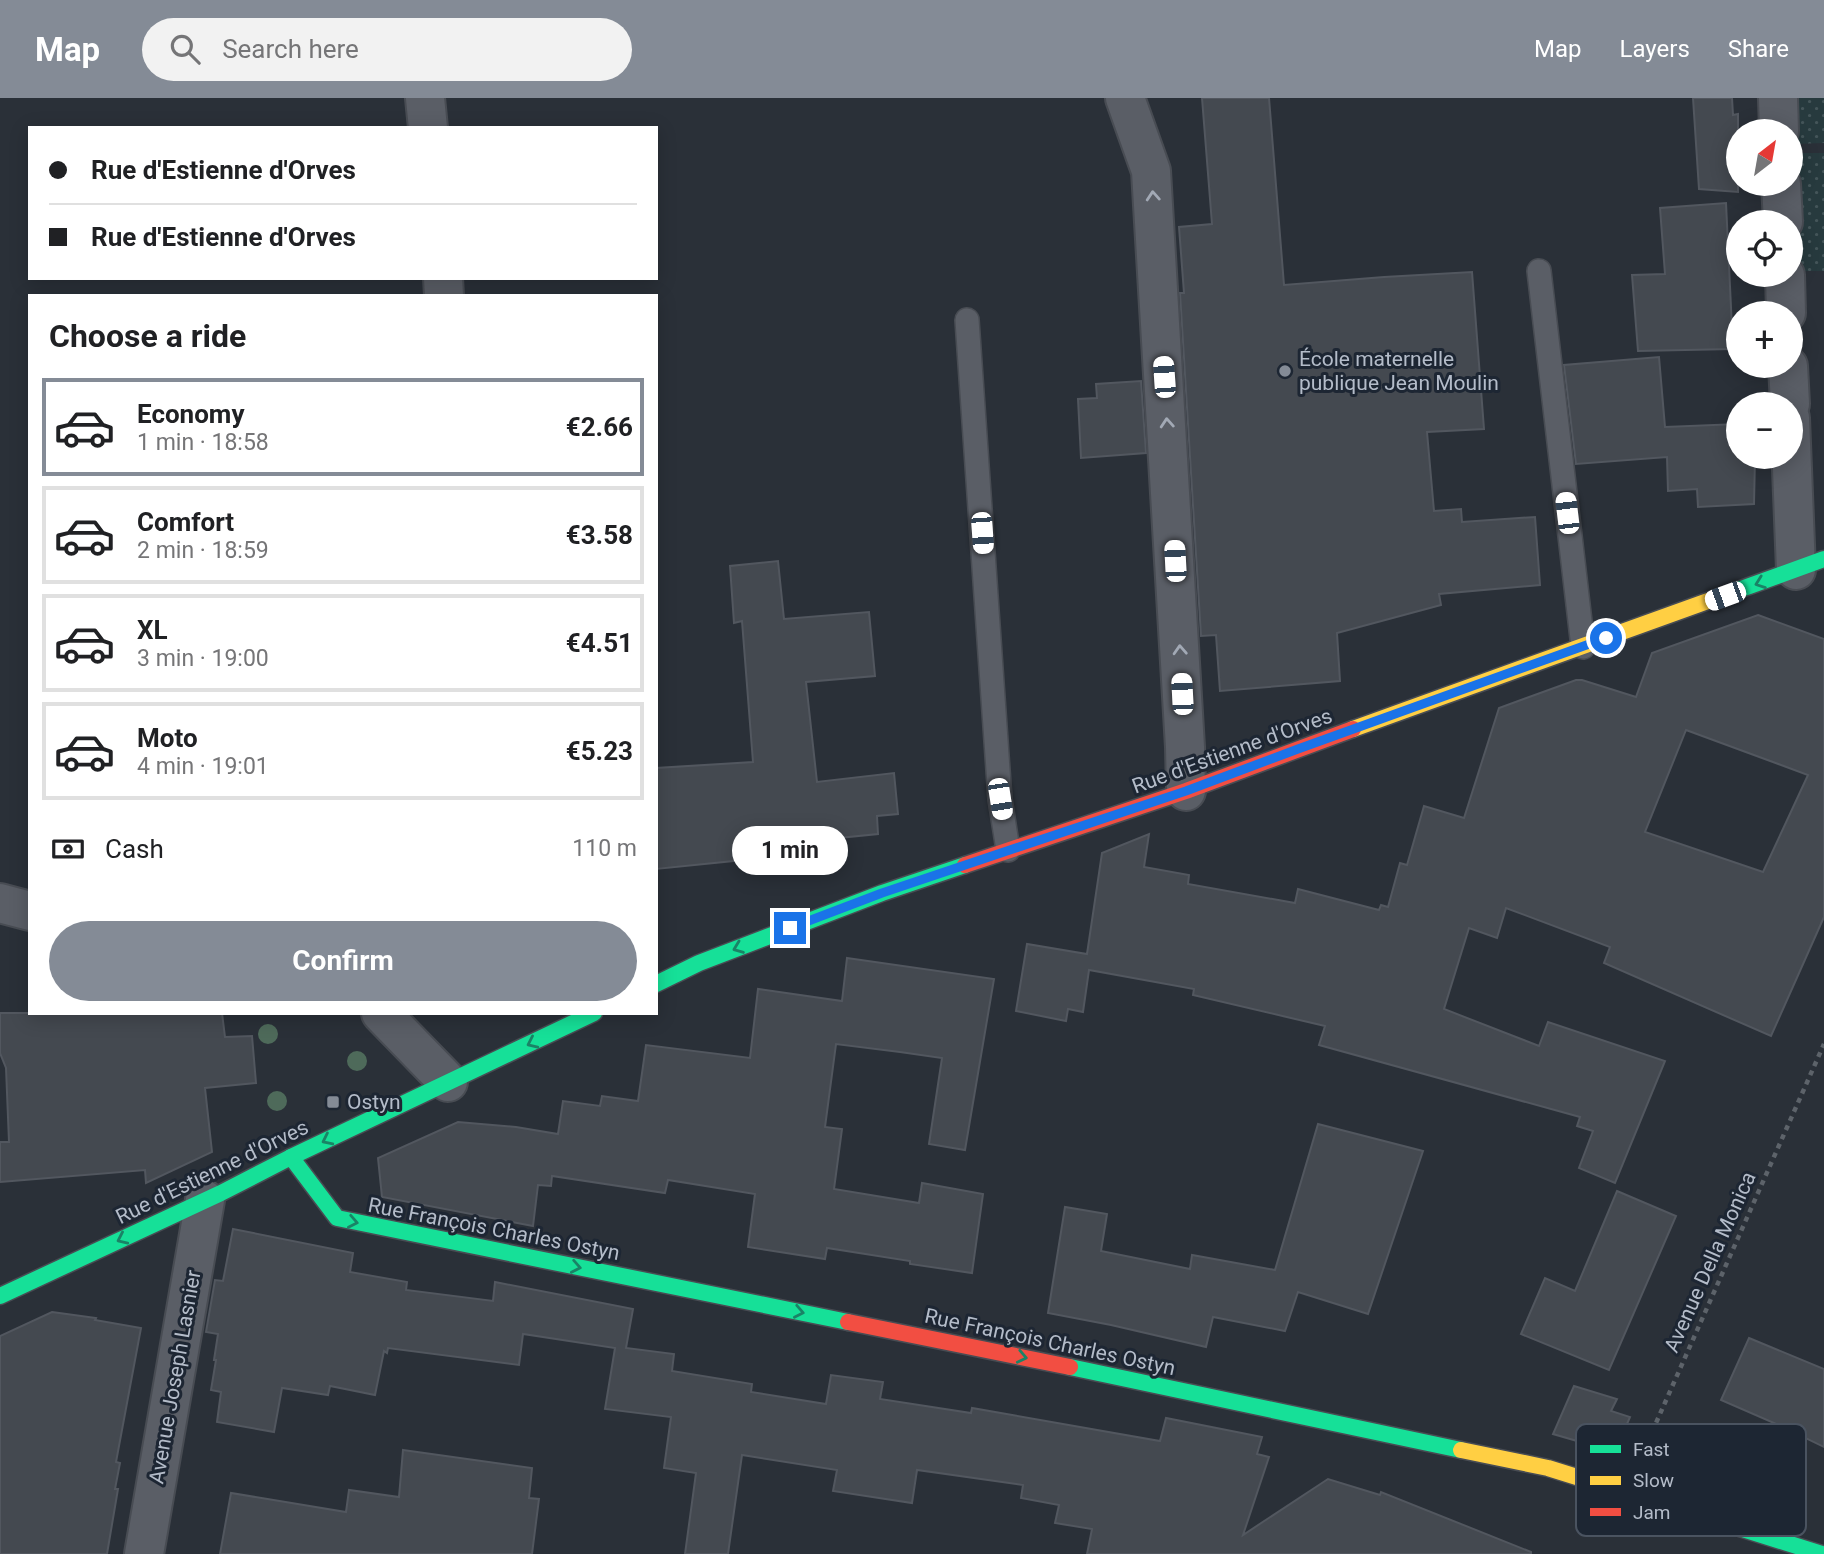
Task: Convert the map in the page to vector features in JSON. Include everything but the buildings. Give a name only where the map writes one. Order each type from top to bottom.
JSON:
[{"type":"street","points":[[425,98],[428,126]]},
{"type":"street","points":[[1125,98],[1151,172],[1185,733],[1186,791]]},
{"type":"street","points":[[1778,98],[1779,119]]},
{"type":"street","points":[[1797,469],[1810,565]]},
{"type":"street","name":"Rue d'Estienne d'Orves","points":[[658,983],[699,963],[882,893],[1186,791],[1810,565]]},
{"type":"street","points":[[0,903],[28,910]]},
{"type":"street","points":[[383,1015],[448,1082]]},
{"type":"street","name":"Rue d'Estienne d'Orves","points":[[0,1296],[590,1015]]},
{"type":"street","name":"Rue François Charles Ostyn","points":[[291,1157],[337,1219],[1029,1359],[1548,1468],[1576,1477]]},
{"type":"street","name":"Avenue Joseph Lasnier","points":[[144,1554],[205,1200]]},
{"type":"street","name":"Rue François Charles Ostyn","points":[[1765,1536],[1822,1554]]},
{"type":"lane","points":[[1539,271],[1583,647]]},
{"type":"lane","points":[[967,320],[1000,799],[1008,850]]},
{"type":"path","name":"Avenue Della Monica","points":[[1655,1424],[1824,1044]]},
{"type":"green space","points":[[1792,98],[1824,98],[1824,143],[1803,144],[1803,119],[1793,119]]},
{"type":"green space","points":[[1803,153],[1824,153],[1824,271],[1803,271],[1803,210],[1797,210],[1797,196],[1803,196]]},
{"type":"traffic: fast","points":[[1719,597],[1824,559]]},
{"type":"traffic: fast","points":[[658,983],[699,963],[882,893],[965,865]]},
{"type":"traffic: fast","points":[[0,1296],[590,1015]]},
{"type":"traffic: fast","points":[[291,1157],[337,1218],[848,1322]]},
{"type":"traffic: fast","points":[[1070,1367],[1461,1450]]},
{"type":"traffic: fast","points":[[1765,1536],[1822,1554]]},
{"type":"traffic: slow","points":[[1353,729],[1719,597]]},
{"type":"traffic: slow","points":[[1461,1450],[1548,1468],[1576,1477]]},
{"type":"traffic: jam","points":[[965,865],[1186,791],[1353,729]]},
{"type":"traffic: jam","points":[[848,1322],[1070,1367]]},
{"type":"place","name":"École maternelle publique Jean Moulin","points":[[1285,371]]},
{"type":"place","name":"Ostyn","points":[[333,1102]]},
{"type":"route","points":[[790,928],[882,893],[1186,791],[1606,638]]}]
